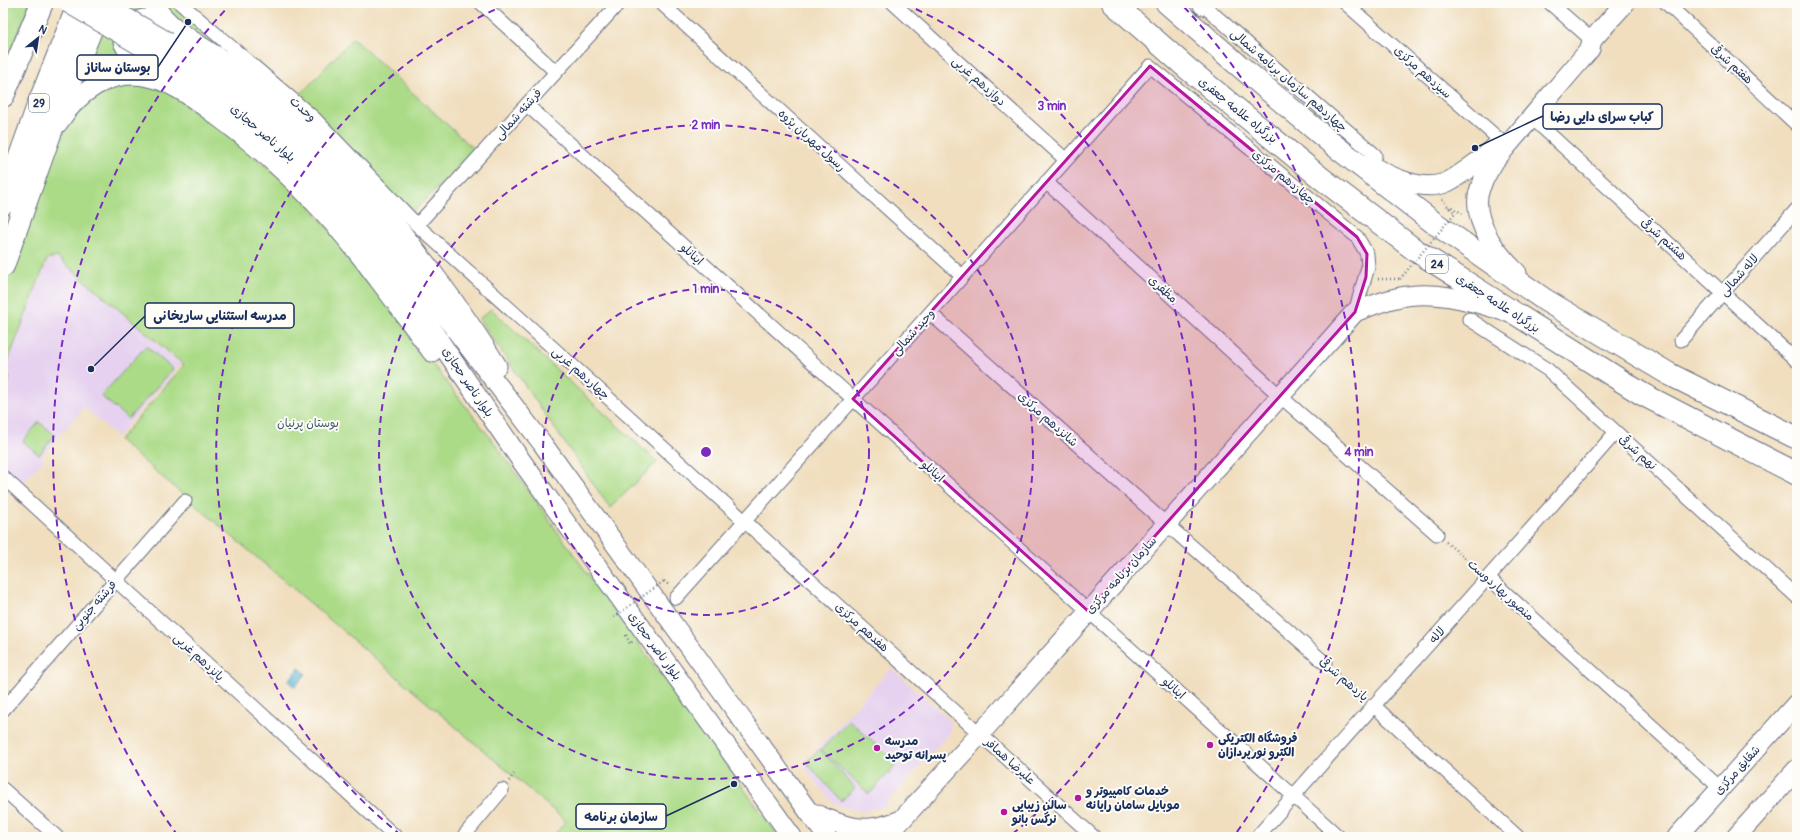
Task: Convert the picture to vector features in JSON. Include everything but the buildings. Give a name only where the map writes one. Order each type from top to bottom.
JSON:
[{"type":"highway","points":[[3,96],[42,3]]},
{"type":"highway","name":"29","points":[[3,204],[39,103],[79,3]]},
{"type":"highway","points":[[3,266],[61,103],[102,3]]},
{"type":"highway","name":"بزرگراه علامه جعفری","points":[[1113,3],[1188,69],[1321,178],[1415,250],[1642,394],[1797,474]]},
{"type":"highway","points":[[1167,3],[1335,146],[1433,222],[1546,300],[1669,374],[1797,438]]},
{"type":"main road","name":"بلوار ناصر حجازی","points":[[68,3],[166,41],[212,91],[258,127],[297,162],[354,223],[410,298],[520,459],[792,837]]},
{"type":"main road","name":"بلوار ناصر حجازی","points":[[102,3],[166,41],[221,77],[268,115],[308,151],[368,214],[542,443],[827,837]]},
{"type":"main road","points":[[153,3],[166,41]]},
{"type":"main road","points":[[1335,146],[1386,174],[1416,185],[1434,186],[1446,183],[1489,154],[1583,44],[1592,40],[1625,3]]},
{"type":"main road","points":[[166,41],[156,19],[148,18],[133,24],[126,31],[123,42],[132,59],[206,107],[248,140],[318,207],[378,278],[458,386],[520,459]]},
{"type":"main road","points":[[1546,300],[1502,259],[1487,236],[1479,212],[1478,195],[1486,174],[1495,160],[1590,49],[1592,40]]},
{"type":"main road","points":[[50,136],[74,101],[97,84],[110,79],[134,76],[149,77],[170,84]]},
{"type":"main road","points":[[1355,312],[1396,298],[1429,295],[1450,297],[1478,303],[1516,315]]},
{"type":"main road","name":"سازمان برنامه مرکزی","points":[[886,837],[980,734],[1355,312]]},
{"type":"main road","name":"شقایق مرکزی","points":[[1677,837],[1797,703]]},
{"type":"main road","points":[[1736,837],[1797,769]]},
{"type":"main road","points":[[810,812],[845,826],[860,828],[872,828],[899,821]]},
{"type":"street","name":"وحدت","points":[[180,3],[314,118],[417,225]]},
{"type":"street","points":[[481,3],[556,72]]},
{"type":"street","name":"فرشته شمالی","points":[[417,225],[619,3]]},
{"type":"street","name":"رسول مهربان پژوه","points":[[661,3],[962,276]]},
{"type":"street","name":"دوازدهم غربی","points":[[893,3],[1066,160]]},
{"type":"street","name":"سیزدهم مرکزی","points":[[1345,3],[1501,141]]},
{"type":"street","points":[[1550,3],[1592,40]]},
{"type":"street","name":"هفتم شرقی","points":[[1666,3],[1797,125]]},
{"type":"street","name":"چهاردهم سازمان برنامه شمالی","points":[[1204,4],[1375,155]]},
{"type":"street","name":"وحید شمالی","points":[[676,598],[1150,66]]},
{"type":"street","name":"چهاردهم مرکزی","points":[[1150,66],[1357,237],[1367,254],[1368,268],[1355,312]]},
{"type":"street","name":"اینانلو","points":[[527,105],[1339,837]]},
{"type":"street","name":"هشتم شرقی","points":[[1531,117],[1797,361]]},
{"type":"street","name":"مظفری","points":[[1046,182],[1280,396]]},
{"type":"street","name":"لاله شمالی","points":[[1682,340],[1797,209]]},
{"type":"street","name":"چهاردهم غربی","points":[[417,225],[744,521]]},
{"type":"street","name":"شانزدهم مرکزی","points":[[930,313],[1166,524]]},
{"type":"street","name":"نهم شرقی","points":[[1469,319],[1548,370],[1797,597]]},
{"type":"street","points":[[1280,396],[1437,534]]},
{"type":"street","name":"لاله","points":[[1257,837],[1373,705],[1489,578],[1616,432]]},
{"type":"street","name":"پانزدهم غربی","points":[[3,477],[396,837]]},
{"type":"street","name":"فرشته جنوبی","points":[[3,710],[185,501]]},
{"type":"street","name":"هفدهم مرکزی","points":[[744,521],[980,734]]},
{"type":"street","name":"یازدهم شرقی","points":[[1166,524],[1325,663]]},
{"type":"street","name":"منصور بهاردوست","points":[[1489,578],[1720,788]]},
{"type":"street","name":"یازدهم شرقی","points":[[1373,705],[1518,837]]},
{"type":"street","name":"علیرضا همافر","points":[[980,734],[1094,837]]},
{"type":"street","points":[[3,789],[57,837]]},
{"type":"street","points":[[464,837],[502,790]]},
{"type":"path","points":[[1380,279],[1400,279],[1455,213],[1449,208]]},
{"type":"path","name":"منصور بهاردوست","points":[[1437,534],[1489,578]]},
{"type":"path","points":[[614,618],[664,581],[668,584]]},
{"type":"path","name":"یازدهم شرقی","points":[[1325,663],[1373,705]]},
{"type":"highlighted area","points":[[1150,66],[1357,237],[1367,254],[1366,277],[1355,312],[1088,611],[853,399]]},
{"type":"shaded area","points":[[58,258],[181,364],[117,437],[84,407],[43,455],[43,461],[20,485],[3,471],[3,398],[12,377],[4,374],[48,260]]},
{"type":"shaded area","name":"مدرسه پسرانه توحید","points":[[891,668],[950,721],[950,732],[883,807],[861,811],[842,807],[830,800],[803,765]]},
{"type":"green space","points":[[3,3],[30,3],[3,71]]},
{"type":"green space","points":[[112,3],[147,3],[151,7],[138,18]]},
{"type":"green space","points":[[158,3],[173,3],[209,35],[236,63],[165,10]]},
{"type":"green space","points":[[98,27],[115,37],[117,51],[134,67],[73,96]]},
{"type":"green space","points":[[353,38],[475,150],[410,215],[296,99]]},
{"type":"green space","name":"بوستان پرنیان","points":[[125,81],[171,89],[301,195],[403,322],[437,370],[493,441],[779,837],[552,837],[566,821],[119,440],[184,365],[57,257],[47,259],[3,374],[3,284],[56,135],[78,104]]},
{"type":"green space","points":[[491,309],[657,462],[610,508],[479,319]]},
{"type":"green space","points":[[146,346],[173,369],[128,419],[101,396]]},
{"type":"green space","points":[[3,374],[10,377],[3,396]]},
{"type":"green space","points":[[39,422],[55,435],[39,455],[23,441]]},
{"type":"green space","points":[[849,720],[897,764],[869,794],[821,750]]},
{"type":"green space","points":[[820,749],[855,788],[841,801],[806,762]]},
{"type":"water","points":[[299,668],[306,674],[295,687],[288,681]]},
{"type":"place","name":"بوستان ساناز","points":[[188,22]]},
{"type":"place","name":"کباب سرای دایی رضا","points":[[1475,148]]},
{"type":"place","name":"مدرسه استثنایی ساریخانی","points":[[91,369]]},
{"type":"place","name":"فروشگاه الکتریکی الکترو نورپردازان","points":[[1210,745]]},
{"type":"place","name":"مدرسه پسرانه توحید","points":[[877,748]]},
{"type":"place","name":"سازمان برنامه","points":[[734,784]]},
{"type":"place","name":"خدمات کامپیوتر و موبایل سامان رایانه","points":[[1078,798]]},
{"type":"place","name":"سالن زیبایی نرگس بانو","points":[[1004,812]]}]
